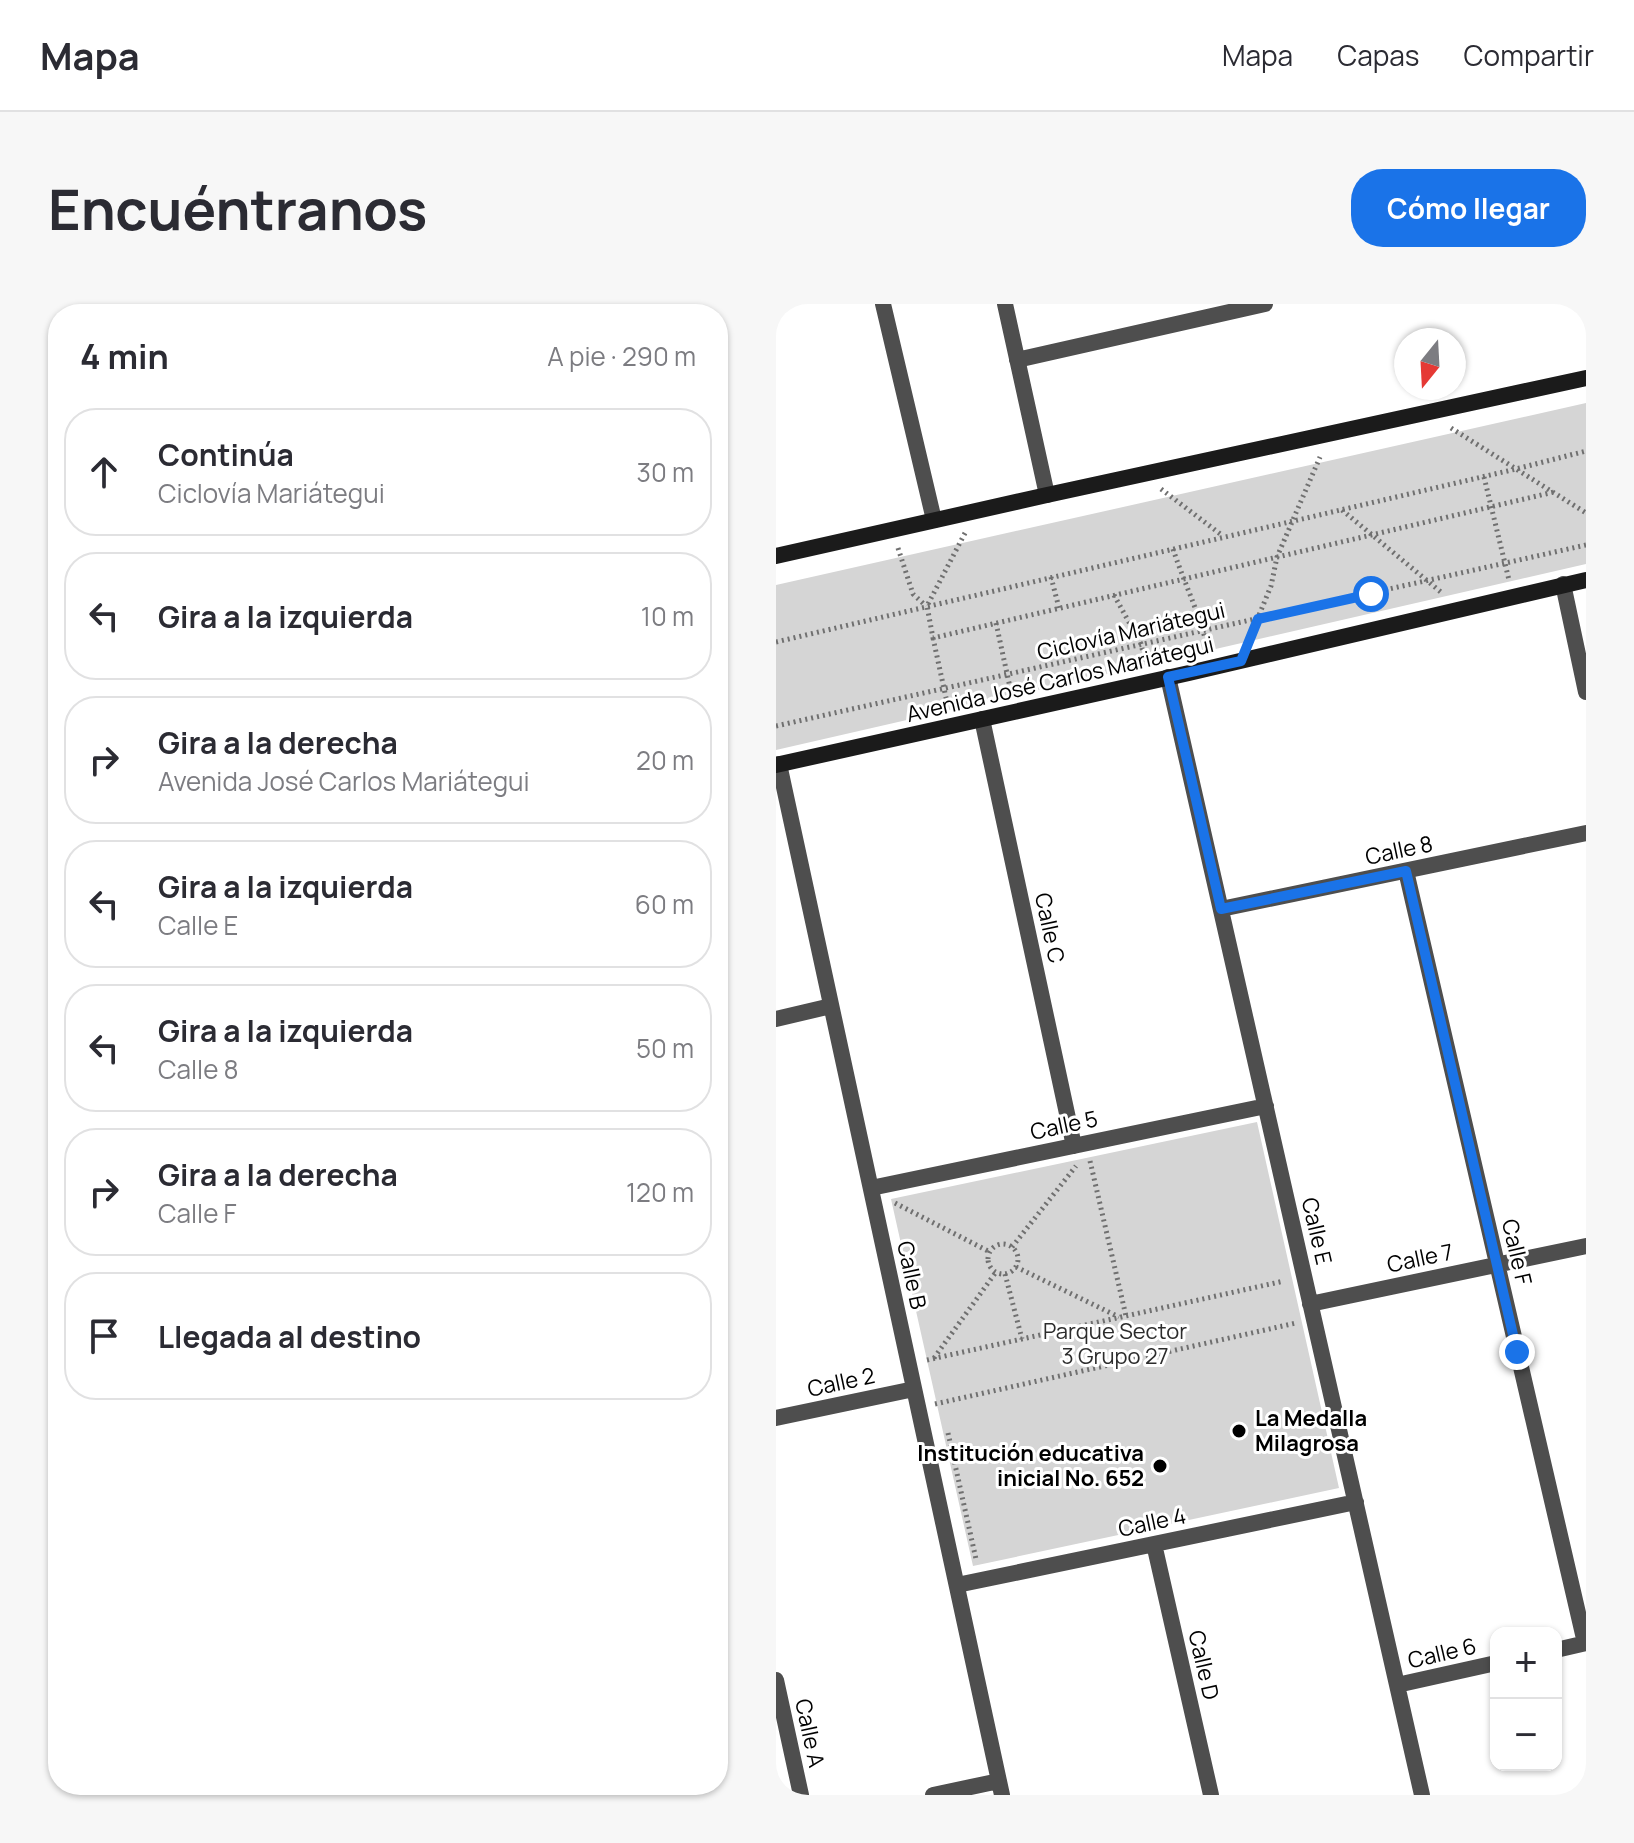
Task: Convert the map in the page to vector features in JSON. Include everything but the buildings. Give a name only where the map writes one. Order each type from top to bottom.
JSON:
[{"type":"main road","points":[[776,556],[1586,378]]},
{"type":"main road","name":"Avenida José Carlos Mariátegui","points":[[777,765],[1586,580]]},
{"type":"street","points":[[883,304],[934,520]]},
{"type":"street","points":[[1005,304],[1047,495]]},
{"type":"street","points":[[1017,360],[1265,304]]},
{"type":"street","points":[[1563,584],[1586,692]]},
{"type":"street","name":"Calle E","points":[[1168,677],[1304,1276],[1307,1315],[1356,1502],[1422,1795]]},
{"type":"street","name":"Calle C","points":[[982,719],[1080,1144]]},
{"type":"street","name":"Calle B","points":[[777,765],[1001,1788]]},
{"type":"street","name":"Calle 8","points":[[1221,909],[1586,833]]},
{"type":"street","name":"Calle F","points":[[1406,871],[1586,1643]]},
{"type":"street","points":[[776,1019],[831,1006]]},
{"type":"street","name":"Calle 5","points":[[871,1188],[1266,1106]]},
{"type":"street","name":"Calle 7","points":[[1307,1315],[1497,1265],[1586,1246]]},
{"type":"street","name":"Calle 2","points":[[776,1418],[914,1389]]},
{"type":"street","name":"Calle 4","points":[[957,1585],[1356,1502]]},
{"type":"street","name":"Calle D","points":[[1154,1544],[1211,1795]]},
{"type":"street","points":[[1562,1649],[1586,1643]]},
{"type":"street","name":"Calle 6","points":[[1397,1685],[1490,1664]]},
{"type":"street","name":"Calle A","points":[[776,1680],[801,1795]]},
{"type":"street","points":[[933,1795],[1001,1788]]},
{"type":"path","points":[[1426,413],[1586,513]]},
{"type":"path","points":[[1241,661],[1271,586],[1277,557],[1329,434]]},
{"type":"path","points":[[776,642],[1586,451]]},
{"type":"path","points":[[1141,474],[1224,537]]},
{"type":"path","points":[[1484,476],[1513,596]]},
{"type":"path","points":[[933,638],[1554,492]]},
{"type":"path","points":[[1342,510],[1461,608]]},
{"type":"path","points":[[952,726],[927,606],[976,511]]},
{"type":"path","points":[[892,530],[913,594],[927,606]]},
{"type":"path","name":"Ciclovía Mariátegui","points":[[776,726],[1586,545]]},
{"type":"path","points":[[1173,549],[1204,631],[1211,668]]},
{"type":"path","points":[[1051,577],[1059,608]]},
{"type":"path","points":[[1114,595],[1141,644],[1150,682]]},
{"type":"path","points":[[996,623],[1016,712]]},
{"type":"path","points":[[1080,1144],[1090,1161],[1124,1317]]},
{"type":"path","points":[[1063,1166],[1090,1161]]},
{"type":"path","points":[[1012,1247],[1079,1163]]},
{"type":"path","points":[[871,1188],[990,1252]]},
{"type":"path","points":[[895,1203],[910,1200]]},
{"type":"path","points":[[895,1203],[898,1217]]},
{"type":"path","points":[[1002,1244],[1012,1247],[1018,1260],[1010,1273],[996,1272],[989,1266],[988,1256],[993,1248],[1002,1244]]},
{"type":"path","points":[[1016,1267],[1124,1317]]},
{"type":"path","points":[[932,1359],[996,1272]]},
{"type":"path","points":[[1005,1274],[1022,1339]]},
{"type":"path","points":[[909,1364],[1304,1276]]},
{"type":"path","points":[[1300,1337],[1307,1315]]},
{"type":"path","points":[[918,1407],[1307,1315]]},
{"type":"path","points":[[928,1345],[932,1359]]},
{"type":"path","points":[[941,1402],[944,1416]]},
{"type":"path","points":[[948,1431],[976,1559],[992,1555]]},
{"type":"green space","points":[[1586,403],[1586,564],[776,750],[776,585]]},
{"type":"green space","name":"Parque Sector 3 Grupo 27","points":[[1257,1122],[1339,1488],[973,1566],[891,1199]]},
{"type":"place","name":"La Medalla Milagrosa","points":[[1239,1431]]},
{"type":"place","name":"Institución educativa inicial No. 652","points":[[1160,1466]]},
{"type":"route","points":[[1371,594],[1258,619],[1241,661],[1168,677],[1221,909],[1406,871],[1517,1352]]}]
